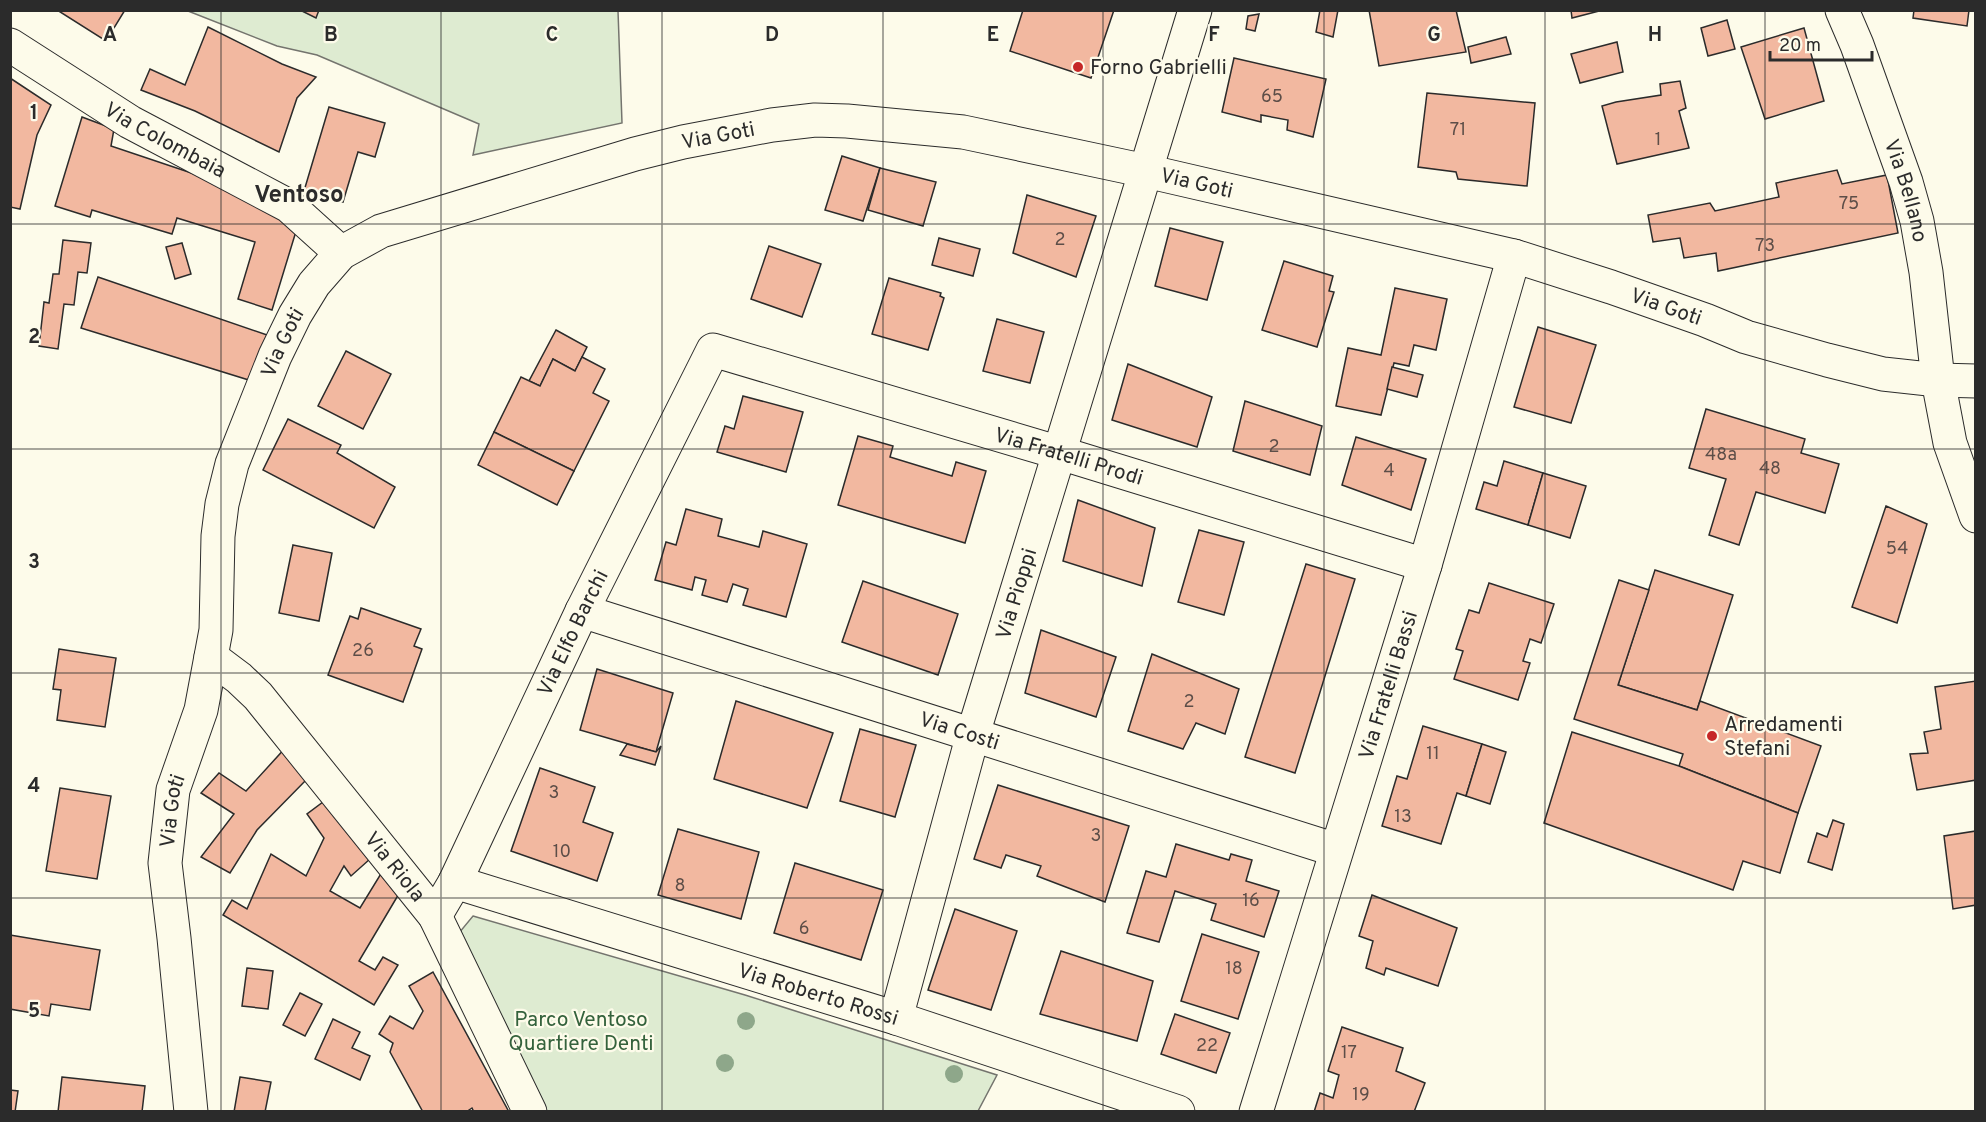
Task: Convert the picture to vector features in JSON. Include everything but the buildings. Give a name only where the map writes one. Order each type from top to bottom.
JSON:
[{"type":"street","name":"Via Pioppi","points":[[896,1018],[973,734],[1195,10]]},
{"type":"street","name":"Via Bellano","points":[[1842,10],[1857,45],[1902,171],[1917,221],[1926,272],[1938,380],[1950,443],[1976,516]]},
{"type":"street","name":"Via Colombaia","points":[[10,45],[130,122],[289,206],[341,253]]},
{"type":"street","name":"Via Colombaia","points":[[10,63],[47,67]]},
{"type":"street","name":"Via Goti","points":[[191,1112],[165,863],[173,790],[201,710],[216,630],[218,536],[222,504],[232,464],[275,356],[295,315],[314,284],[341,253],[381,231],[674,144],[772,125],[814,120],[847,121],[963,132],[1146,171],[1514,256],[1611,287],[1746,337],[1883,374],[1938,380],[1976,381]]},
{"type":"street","name":"Via Fratelli Bassi","points":[[1256,1112],[1425,565],[1514,256]]},
{"type":"street","name":"Via Fratelli Prodi","points":[[713,350],[1425,565]]},
{"type":"street","name":"Via Elfo Barchi","points":[[435,916],[455,882],[582,610],[713,350]]},
{"type":"street","name":"Via Costi","points":[[582,610],[1336,850]]},
{"type":"street","name":"Via Riola","points":[[211,657],[258,696],[435,916],[530,1112]]},
{"type":"street","name":"Via Roberto Rossi","points":[[455,882],[896,1018],[1178,1112]]},
{"type":"green space","points":[[188,11],[618,11],[622,123],[473,155],[479,124],[317,55],[277,46]]},
{"type":"green space","name":"Parco Ventoso Quartiere Denti","points":[[473,916],[745,995],[997,1075],[978,1111],[530,1111],[449,945]]},
{"type":"place","name":"Forno Gabrielli","points":[[1078,67]]},
{"type":"place","name":"Arredamenti Stefani","points":[[1712,736]]},
{"type":"district","name":"Ventoso","points":[[299,194]]}]
